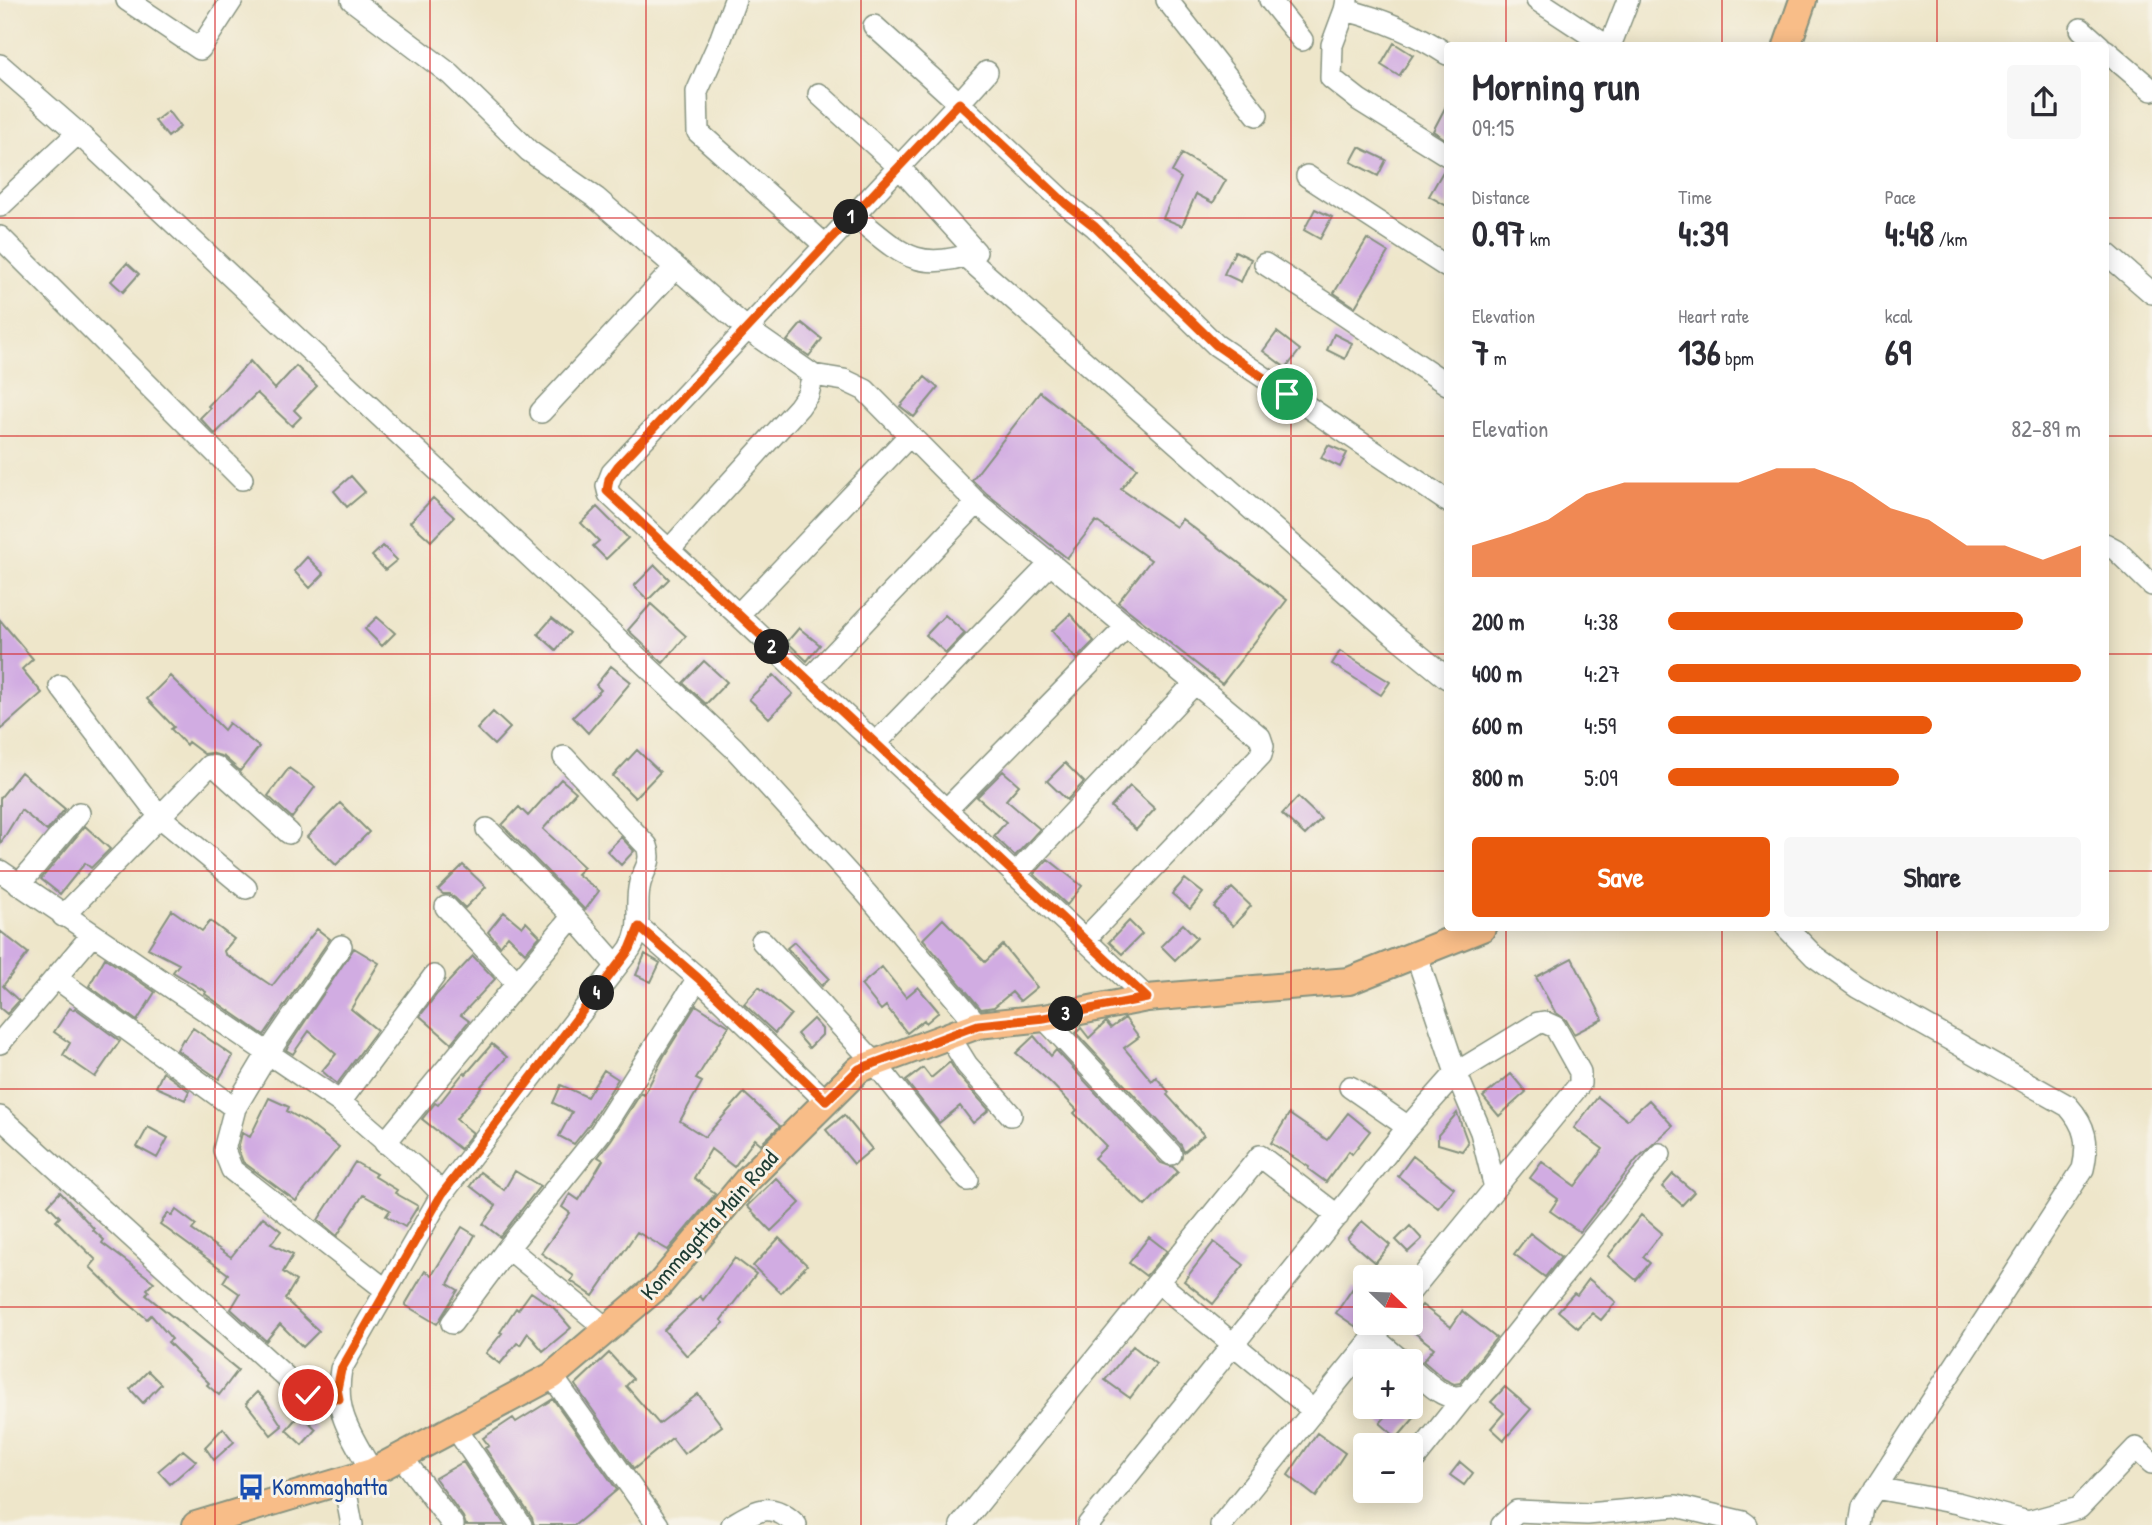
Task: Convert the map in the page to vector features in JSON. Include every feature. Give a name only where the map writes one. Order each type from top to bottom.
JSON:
[{"type":"main road","points":[[1788,42],[1803,0]]},
{"type":"main road","name":"Kommagatta Main Road","points":[[196,1525],[372,1472],[552,1376],[660,1284],[747,1180],[859,1069],[978,1025],[1044,1018],[1147,998],[1349,981],[1474,931]]},
{"type":"street","points":[[127,0],[200,49],[232,0]]},
{"type":"street","points":[[352,0],[450,74],[529,151],[596,198],[747,329],[813,375],[844,380],[865,390],[977,503],[1260,737],[1263,746],[1261,755],[1084,940]]},
{"type":"street","points":[[735,0],[697,92],[698,132],[825,245]]},
{"type":"street","points":[[1167,0],[1257,115]]},
{"type":"street","points":[[1270,0],[1302,40]]},
{"type":"street","points":[[1537,0],[1602,42]]},
{"type":"street","points":[[1610,42],[1628,0]]},
{"type":"street","points":[[1444,52],[1421,36],[1346,5],[1332,45],[1331,78],[1359,100],[1444,153]]},
{"type":"street","points":[[874,26],[1066,204],[1094,226],[1234,360],[1444,499]]},
{"type":"street","points":[[2081,29],[2096,42]]},
{"type":"street","points":[[2109,53],[2152,90]]},
{"type":"street","points":[[0,65],[78,133],[734,748],[866,893],[978,1025]]},
{"type":"street","points":[[987,72],[618,466],[607,486],[609,494],[1147,998]]},
{"type":"street","points":[[819,94],[898,166],[976,252],[955,260],[913,258],[903,254],[853,215]]},
{"type":"street","points":[[0,206],[78,133]]},
{"type":"street","points":[[1307,176],[1444,265]]},
{"type":"street","points":[[0,236],[242,479]]},
{"type":"street","points":[[965,256],[1393,635],[1444,676]]},
{"type":"street","points":[[2109,256],[2152,293]]},
{"type":"street","points":[[1265,264],[1444,382]]},
{"type":"street","points":[[541,412],[675,268]]},
{"type":"street","points":[[669,550],[799,407],[807,394],[813,375]]},
{"type":"street","points":[[738,615],[909,436]]},
{"type":"street","points":[[808,681],[977,503]]},
{"type":"street","points":[[2109,546],[2152,585]]},
{"type":"street","points":[[875,744],[1051,563]]},
{"type":"street","points":[[946,810],[1127,626]]},
{"type":"street","points":[[1015,875],[1194,684]]},
{"type":"street","points":[[60,686],[160,817],[246,888]]},
{"type":"street","points":[[372,1472],[340,1411],[337,1389],[341,1370],[442,1194],[617,966],[635,940],[639,927],[636,915],[640,883],[650,860],[648,846],[564,757]]},
{"type":"street","points":[[63,916],[209,766],[214,766],[289,833]]},
{"type":"street","points":[[19,885],[79,813]]},
{"type":"street","points":[[486,829],[573,916],[617,966]]},
{"type":"street","points":[[0,871],[340,1102],[442,1194]]},
{"type":"street","points":[[446,907],[517,983]]},
{"type":"street","points":[[385,1143],[573,916]]},
{"type":"street","points":[[639,927],[698,978],[826,1101]]},
{"type":"street","points":[[1790,931],[1814,956],[1857,987],[2068,1106],[2080,1120],[2085,1141],[2083,1170],[1863,1507],[1860,1525]]},
{"type":"street","points":[[0,1043],[92,935]]},
{"type":"street","points":[[762,941],[875,1063],[968,1180]]},
{"type":"street","points":[[341,946],[268,1053],[235,1108],[224,1150],[232,1170],[386,1290]]},
{"type":"street","points":[[1416,954],[1456,1073],[1481,1132],[1495,1188]]},
{"type":"street","points":[[340,1102],[434,975]]},
{"type":"street","points":[[56,978],[235,1108]]},
{"type":"street","points":[[453,1323],[600,1133],[698,978]]},
{"type":"street","points":[[1044,1018],[1171,1154]]},
{"type":"street","points":[[1088,1525],[1408,1127],[1456,1073],[1538,1023],[1544,1022],[1555,1027],[1580,1072],[1580,1084],[1423,1276]]},
{"type":"street","points":[[949,1035],[967,1065],[1011,1115]]},
{"type":"street","points":[[1350,1087],[1408,1127]]},
{"type":"street","points":[[0,1117],[299,1390],[308,1395],[339,1399]]},
{"type":"street","points":[[1423,1449],[1660,1154]]},
{"type":"street","points":[[961,1525],[1261,1156],[1338,1216]]},
{"type":"street","points":[[509,1248],[607,1329]]},
{"type":"street","points":[[1158,1282],[1314,1410]]},
{"type":"street","points":[[1221,1525],[1375,1335]]},
{"type":"street","points":[[552,1376],[658,1525]]},
{"type":"street","points":[[1423,1377],[1446,1396],[1454,1399],[1464,1397]]},
{"type":"street","points":[[456,1427],[521,1525]]},
{"type":"street","points":[[1875,1488],[1957,1503],[2030,1523],[2079,1516],[2136,1448],[2152,1463]]},
{"type":"street","points":[[401,1456],[453,1525]]},
{"type":"street","points":[[344,1482],[352,1525]]},
{"type":"street","points":[[1502,1525],[1517,1511],[1587,1514],[1676,1506],[1747,1525]]},
{"type":"street","points":[[732,1525],[758,1510],[770,1509],[779,1511],[796,1525]]},
{"type":"building","points":[[1394,43],[1413,55],[1399,76],[1381,65]]},
{"type":"building","points":[[1444,110],[1444,138],[1433,131]]},
{"type":"building","points":[[168,111],[180,127],[168,137],[155,121]]},
{"type":"building","points":[[1359,147],[1386,160],[1378,176],[1351,162]]},
{"type":"building","points":[[1182,154],[1226,180],[1213,203],[1196,194],[1182,226],[1163,218],[1181,178],[1172,172]]},
{"type":"building","points":[[1444,170],[1444,204],[1429,196]]},
{"type":"building","points":[[1315,209],[1332,217],[1320,239],[1304,230]]},
{"type":"building","points":[[1367,239],[1388,252],[1355,307],[1334,293]]},
{"type":"building","points":[[1235,251],[1251,259],[1241,282],[1224,274]]},
{"type":"building","points":[[127,263],[139,274],[123,292],[111,281]]},
{"type":"building","points":[[802,323],[822,339],[809,356],[787,341]]},
{"type":"building","points":[[1277,332],[1300,350],[1286,368],[1263,351]]},
{"type":"building","points":[[1334,334],[1352,343],[1345,359],[1327,350]]},
{"type":"building","points":[[250,361],[275,389],[296,366],[317,386],[294,410],[301,417],[292,426],[257,393],[215,434],[200,418]]},
{"type":"building","points":[[925,377],[938,388],[914,417],[900,406]]},
{"type":"building","points":[[1040,392],[1137,468],[1121,489],[1176,527],[1182,519],[1287,600],[1222,684],[1118,602],[1151,560],[1096,521],[1067,558],[972,480]]},
{"type":"building","points":[[1328,445],[1347,453],[1340,467],[1321,458]]},
{"type":"building","points":[[351,476],[365,492],[347,507],[334,491]]},
{"type":"building","points":[[433,498],[454,517],[431,541],[410,522]]},
{"type":"building","points":[[597,507],[628,538],[606,559],[593,546],[599,541],[581,523]]},
{"type":"building","points":[[383,546],[397,560],[385,570],[372,556]]},
{"type":"building","points":[[307,557],[324,574],[310,588],[294,571]]},
{"type":"building","points":[[655,565],[669,579],[648,600],[634,586]]},
{"type":"building","points":[[651,604],[686,636],[663,663],[628,630]]},
{"type":"building","points":[[1070,614],[1094,641],[1076,659],[1052,631]]},
{"type":"building","points":[[945,615],[965,633],[946,653],[926,635]]},
{"type":"building","points":[[377,617],[395,633],[382,646],[365,629]]},
{"type":"building","points":[[552,618],[570,633],[556,650],[538,634]]},
{"type":"building","points":[[0,620],[33,659],[22,669],[42,693],[0,730]]},
{"type":"building","points":[[799,628],[820,645],[807,661],[787,642]]},
{"type":"building","points":[[1340,651],[1390,682],[1381,695],[1332,664]]},
{"type":"building","points":[[704,661],[727,682],[706,704],[683,683]]},
{"type":"building","points":[[611,666],[631,682],[588,733],[573,717],[601,690],[596,685]]},
{"type":"building","points":[[774,675],[793,694],[769,718],[749,699]]},
{"type":"building","points":[[170,676],[224,730],[229,723],[259,747],[240,771],[224,757],[204,754],[188,742],[186,745],[171,729],[174,727],[147,699]]},
{"type":"building","points":[[493,712],[510,728],[494,745],[477,729]]},
{"type":"building","points":[[637,750],[660,772],[635,798],[613,776]]},
{"type":"building","points":[[1065,763],[1084,782],[1067,800],[1047,781]]},
{"type":"building","points":[[289,768],[315,787],[292,818],[268,796]]},
{"type":"building","points":[[1003,771],[1019,785],[1006,800],[1040,829],[1015,856],[994,836],[1006,822],[977,797]]},
{"type":"building","points":[[21,772],[65,809],[47,831],[21,810],[0,844],[0,798]]},
{"type":"building","points":[[561,779],[576,792],[543,829],[584,867],[577,874],[599,891],[585,910],[502,825],[519,807],[528,816]]},
{"type":"building","points":[[1130,786],[1155,809],[1136,830],[1111,807]]},
{"type":"building","points":[[1298,797],[1321,819],[1305,835],[1282,814]]},
{"type":"building","points":[[340,803],[369,832],[336,865],[307,837]]},
{"type":"building","points":[[85,826],[110,849],[91,868],[85,863],[60,894],[41,879]]},
{"type":"building","points":[[621,837],[634,851],[621,865],[607,851]]},
{"type":"building","points":[[1048,859],[1082,886],[1067,905],[1034,874]]},
{"type":"building","points":[[463,865],[486,887],[465,908],[449,894],[438,890]]},
{"type":"building","points":[[1185,879],[1203,893],[1190,909],[1172,894]]},
{"type":"building","points":[[1232,888],[1251,906],[1233,926],[1214,907]]},
{"type":"building","points":[[172,910],[202,931],[210,921],[234,939],[224,951],[225,954],[272,986],[317,929],[330,939],[264,1035],[205,994],[206,992],[173,972],[179,964],[148,948]]},
{"type":"building","points":[[504,912],[522,927],[526,922],[540,936],[525,953],[508,936],[500,946],[488,932]]},
{"type":"building","points":[[943,919],[985,962],[1003,945],[1037,987],[1020,1001],[1012,992],[994,1007],[981,1009],[923,939]]},
{"type":"building","points":[[1129,921],[1142,934],[1122,954],[1109,942]]},
{"type":"building","points":[[1183,924],[1197,938],[1175,960],[1161,946]]},
{"type":"building","points":[[0,931],[28,953],[3,986],[19,1001],[7,1014],[0,1008]]},
{"type":"building","points":[[794,942],[829,978],[822,986],[787,948]]},
{"type":"building","points":[[354,948],[379,963],[351,1009],[377,1030],[337,1084],[322,1071],[336,1054],[309,1031],[293,1054],[286,1050]]},
{"type":"building","points":[[645,954],[660,963],[651,982],[636,975]]},
{"type":"building","points":[[473,956],[495,979],[461,1015],[469,1021],[451,1043],[420,1016]]},
{"type":"building","points":[[105,958],[155,992],[137,1021],[89,986]]},
{"type":"building","points":[[1572,958],[1603,1019],[1574,1034],[1566,1020],[1555,1012],[1536,977]]},
{"type":"building","points":[[882,967],[906,997],[918,987],[939,1012],[907,1033],[886,1006],[881,1010],[861,985]]},
{"type":"building","points":[[759,987],[791,1014],[775,1033],[744,1004]]},
{"type":"building","points":[[696,1005],[729,1026],[696,1079],[702,1082],[680,1121],[705,1137],[744,1093],[780,1126],[761,1144],[755,1139],[734,1167],[711,1149],[694,1178],[715,1193],[712,1198],[668,1250],[637,1232],[593,1296],[571,1281],[574,1276],[541,1253],[570,1213],[562,1207],[570,1194],[579,1200],[603,1160],[598,1157],[641,1093],[644,1095],[664,1056]]},
{"type":"building","points":[[70,1008],[75,1008],[120,1041],[95,1077],[63,1055],[70,1043],[54,1032]]},
{"type":"building","points":[[1125,1018],[1139,1037],[1124,1048],[1152,1081],[1156,1077],[1169,1092],[1167,1095],[1204,1135],[1184,1152],[1181,1145],[1076,1033],[1081,1028],[1089,1038],[1106,1022],[1111,1028]]},
{"type":"building","points":[[813,1019],[822,1029],[822,1035],[809,1048],[797,1034]]},
{"type":"building","points":[[193,1028],[233,1056],[219,1079],[177,1050]]},
{"type":"building","points":[[1034,1036],[1051,1056],[1056,1050],[1161,1163],[1178,1172],[1145,1206],[1094,1158],[1106,1146],[1074,1113],[1077,1110],[1016,1053]]},
{"type":"building","points":[[492,1044],[507,1057],[456,1119],[473,1133],[460,1149],[422,1119],[435,1103],[438,1105],[464,1072],[466,1074]]},
{"type":"building","points":[[950,1062],[957,1074],[989,1110],[973,1123],[960,1106],[939,1123],[906,1081],[923,1068],[931,1078]]},
{"type":"building","points":[[604,1070],[618,1079],[589,1125],[574,1144],[559,1136],[572,1112],[553,1103],[561,1085],[587,1097]]},
{"type":"building","points":[[163,1072],[189,1091],[185,1100],[156,1087]]},
{"type":"building","points":[[1511,1074],[1526,1092],[1499,1116],[1483,1097]]},
{"type":"building","points":[[1598,1097],[1627,1120],[1649,1100],[1673,1126],[1637,1159],[1580,1232],[1550,1211],[1558,1199],[1530,1178],[1542,1162],[1575,1186],[1603,1149],[1574,1128]]},
{"type":"building","points":[[269,1098],[289,1107],[287,1111],[339,1147],[296,1201],[243,1162],[238,1149],[242,1133],[250,1137]]},
{"type":"building","points":[[1348,1113],[1370,1131],[1352,1154],[1349,1151],[1326,1182],[1308,1169],[1309,1167],[1271,1143],[1289,1114],[1327,1140]]},
{"type":"building","points":[[1457,1113],[1468,1143],[1462,1151],[1438,1144],[1438,1135]]},
{"type":"building","points":[[844,1115],[872,1149],[854,1164],[826,1130]]},
{"type":"building","points":[[148,1127],[168,1138],[157,1158],[137,1147]]},
{"type":"building","points":[[1413,1156],[1454,1188],[1438,1208],[1398,1176]]},
{"type":"building","points":[[355,1162],[397,1190],[395,1193],[418,1206],[405,1227],[386,1216],[390,1210],[363,1195],[337,1236],[318,1220]]},
{"type":"building","points":[[515,1171],[540,1186],[500,1237],[483,1224],[496,1206],[470,1186],[480,1172],[504,1190]]},
{"type":"building","points":[[1673,1174],[1694,1192],[1682,1205],[1662,1187]]},
{"type":"building","points":[[776,1178],[800,1203],[771,1231],[747,1206]]},
{"type":"building","points":[[60,1192],[104,1240],[102,1243],[154,1282],[147,1289],[149,1291],[146,1295],[238,1370],[219,1395],[168,1342],[172,1339],[151,1315],[147,1319],[90,1267],[96,1260],[56,1221],[60,1217],[48,1205]]},
{"type":"building","points":[[176,1210],[196,1225],[192,1230],[231,1257],[263,1217],[281,1231],[271,1244],[293,1255],[283,1272],[296,1281],[285,1299],[319,1331],[303,1347],[280,1324],[266,1341],[231,1309],[240,1294],[223,1282],[228,1274],[160,1224],[168,1213],[172,1216]]},
{"type":"building","points":[[1641,1215],[1662,1233],[1643,1257],[1650,1263],[1636,1280],[1608,1256]]},
{"type":"building","points":[[1362,1221],[1390,1245],[1375,1263],[1347,1239]]},
{"type":"building","points":[[1410,1226],[1422,1239],[1408,1252],[1396,1240]]},
{"type":"building","points":[[462,1227],[475,1235],[448,1284],[458,1290],[437,1324],[405,1305],[425,1271],[432,1275]]},
{"type":"building","points":[[1530,1233],[1561,1257],[1545,1277],[1514,1254]]},
{"type":"building","points":[[1149,1237],[1167,1251],[1146,1276],[1129,1263]]},
{"type":"building","points":[[779,1238],[807,1265],[781,1293],[753,1266]]},
{"type":"building","points":[[1214,1242],[1244,1265],[1213,1304],[1184,1281]]},
{"type":"building","points":[[735,1258],[756,1274],[721,1320],[724,1323],[687,1356],[664,1330],[700,1296],[703,1300]]},
{"type":"building","points":[[1589,1279],[1616,1302],[1601,1320],[1592,1313],[1578,1328],[1558,1311],[1574,1293],[1577,1295]]},
{"type":"building","points":[[1353,1288],[1353,1325],[1336,1313]]},
{"type":"building","points":[[531,1292],[553,1307],[571,1328],[543,1351],[528,1333],[520,1345],[517,1343],[500,1364],[486,1353],[502,1333],[500,1332],[516,1308],[518,1310]]},
{"type":"building","points":[[1423,1306],[1451,1327],[1462,1311],[1496,1338],[1460,1383],[1454,1384],[1423,1361],[1434,1348],[1417,1335],[1423,1335]]},
{"type":"building","points":[[1133,1346],[1156,1364],[1130,1398],[1105,1380]]},
{"type":"building","points":[[609,1353],[633,1379],[626,1386],[659,1424],[698,1394],[722,1426],[684,1454],[672,1438],[634,1469],[575,1385]]},
{"type":"building","points":[[148,1371],[161,1384],[143,1403],[130,1389]]},
{"type":"building","points":[[1505,1387],[1531,1409],[1504,1440],[1491,1428],[1504,1413],[1491,1402]]},
{"type":"building","points":[[257,1392],[282,1426],[271,1435],[246,1403]]},
{"type":"building","points":[[553,1399],[617,1490],[575,1525],[534,1525],[485,1448],[489,1446],[483,1438],[513,1418],[516,1422]]},
{"type":"building","points":[[300,1414],[316,1429],[302,1445],[286,1430]]},
{"type":"building","points":[[1384,1419],[1413,1419],[1401,1433],[1391,1433],[1380,1423]]},
{"type":"building","points":[[223,1428],[234,1442],[214,1460],[205,1447]]},
{"type":"building","points":[[1317,1433],[1345,1453],[1316,1497],[1288,1475]]},
{"type":"building","points":[[183,1450],[196,1461],[170,1484],[158,1471]]},
{"type":"building","points":[[463,1462],[505,1525],[466,1525],[435,1478]]},
{"type":"building","points":[[1460,1462],[1473,1473],[1464,1485],[1450,1475]]},
{"type":"place","name":"Kommaghatta","points":[[251,1487]]},
{"type":"route","points":[[308,1395],[339,1399],[337,1389],[341,1370],[442,1194],[630,949],[639,927],[698,978],[826,1101],[859,1069],[978,1025],[1044,1018],[1147,998],[607,491],[609,479],[618,466],[959,103],[1066,204],[1094,226],[1216,345],[1234,360],[1287,394]]}]
